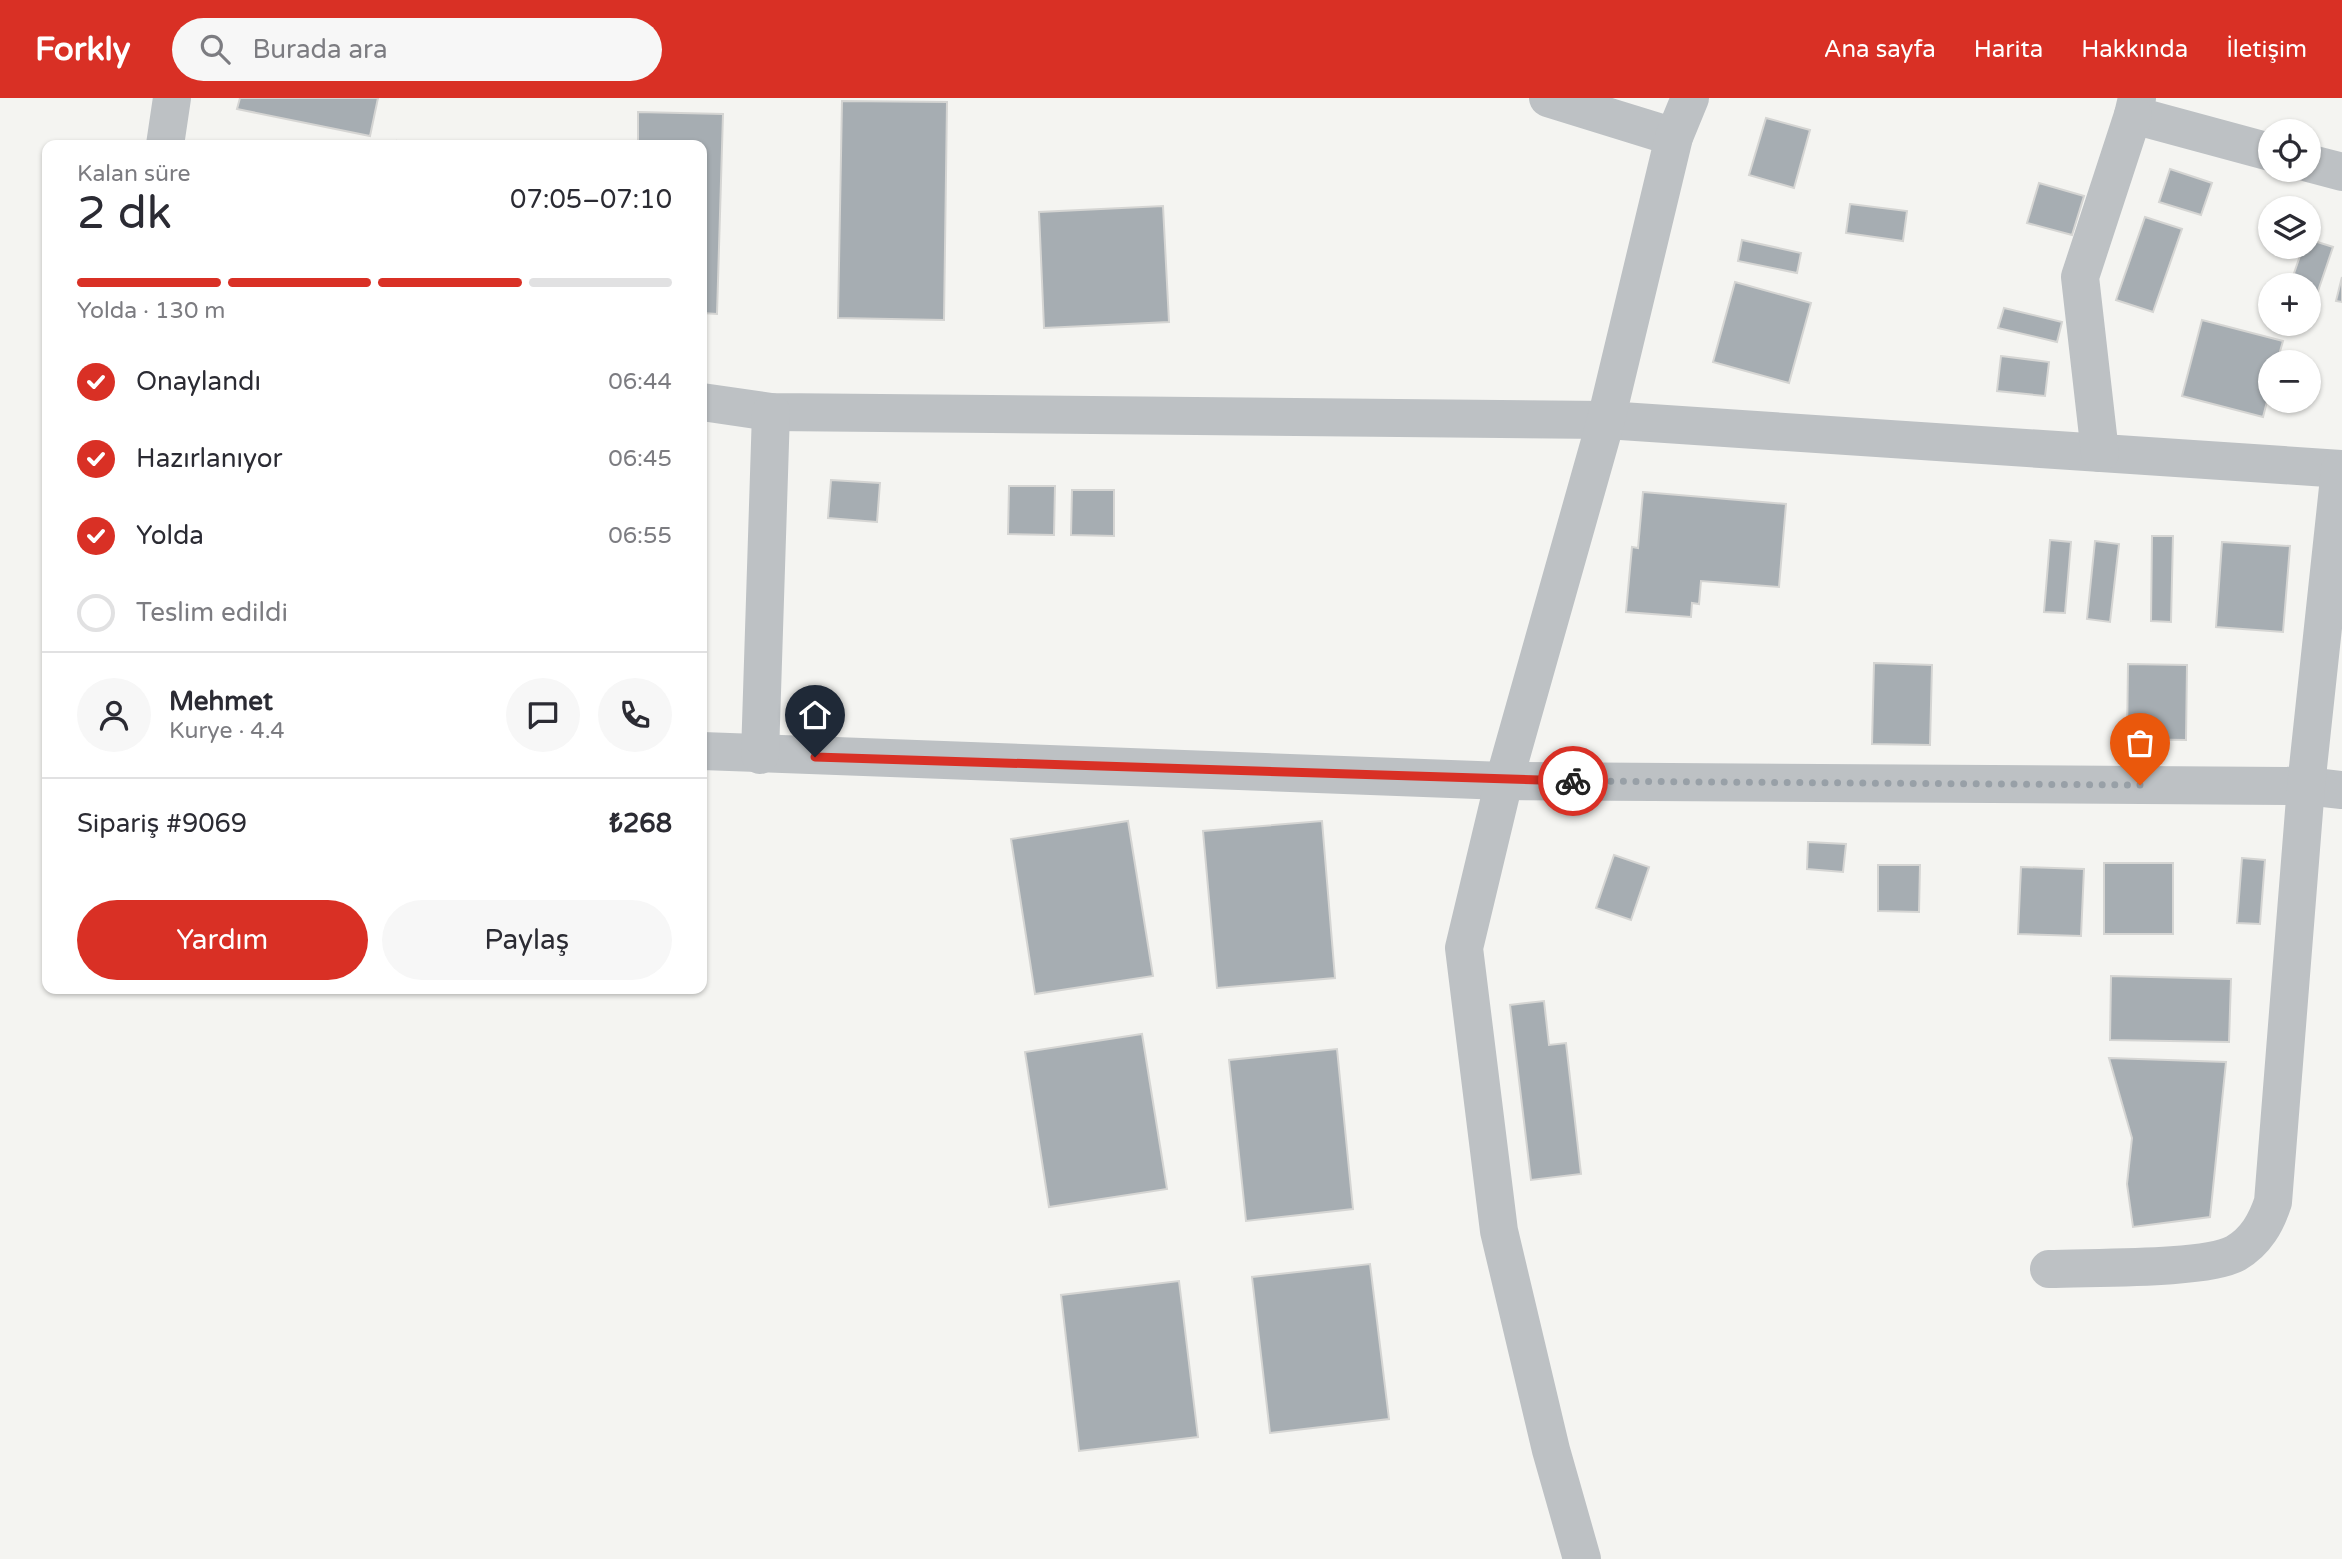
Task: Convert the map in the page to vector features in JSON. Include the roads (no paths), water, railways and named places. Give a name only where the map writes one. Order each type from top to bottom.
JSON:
[{"type":"street","points":[[166,140],[172,98]]},
{"type":"street","points":[[1548,98],[1674,137]]},
{"type":"street","points":[[1582,1559],[1551,1450],[1499,1231],[1464,948],[1504,781],[1606,420],[1674,137],[1690,98]]},
{"type":"street","points":[[2099,453],[2080,277],[2135,106],[2258,148]]},
{"type":"street","points":[[2321,166],[2342,172]]},
{"type":"street","points":[[707,403],[771,412],[1606,420],[2341,469],[2324,788],[2273,1202],[2268,1218],[2248,1245],[2219,1260],[2049,1269]]},
{"type":"street","points":[[760,755],[771,412]]},
{"type":"street","points":[[707,751],[1504,781],[2324,788]]}]
